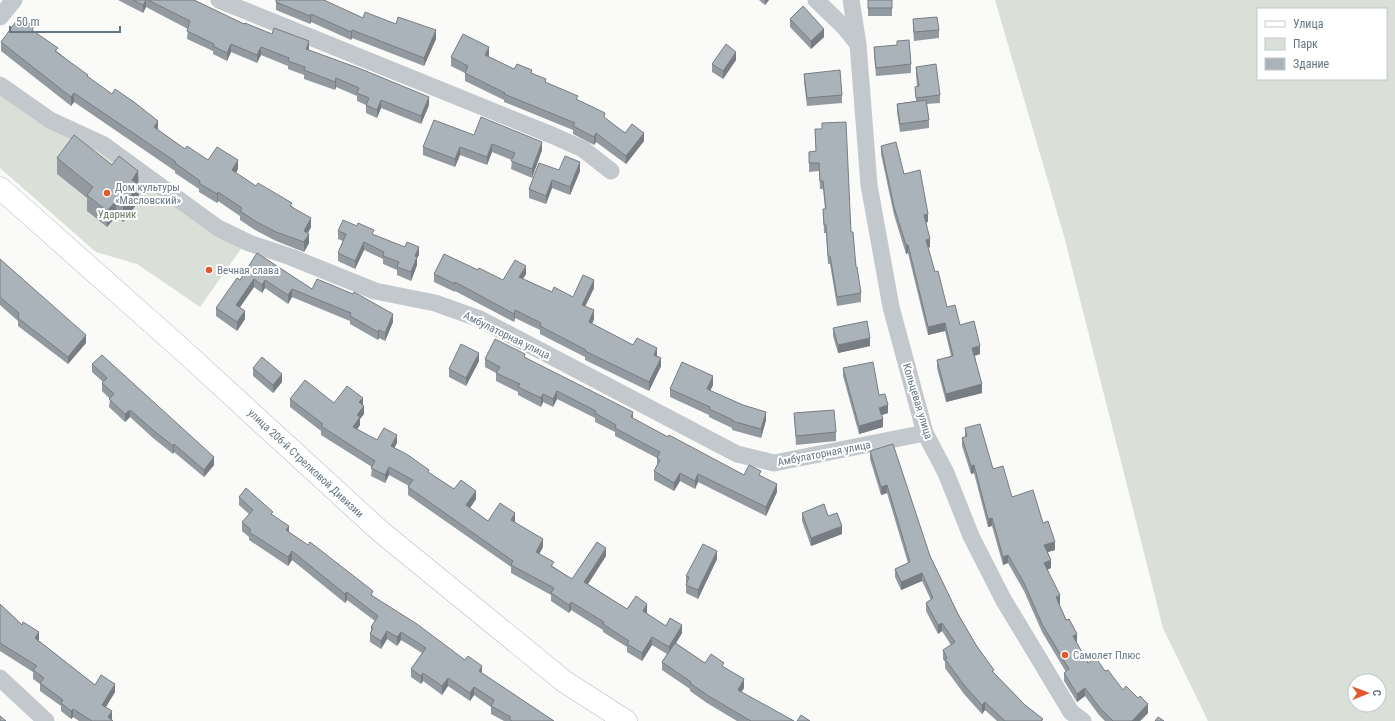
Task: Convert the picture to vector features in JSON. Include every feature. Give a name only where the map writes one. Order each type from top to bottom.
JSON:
[{"type":"main road","name":"улица 206-й Стрелковой Дивизии","points":[[0,188],[177,345],[380,531],[565,682],[626,721]]},
{"type":"street","points":[[0,17],[14,0]]},
{"type":"street","points":[[218,0],[583,149],[611,171]]},
{"type":"street","points":[[816,0],[845,28],[858,44]]},
{"type":"street","name":"Кольцевая улица","points":[[851,0],[858,44],[869,185],[891,307],[925,433],[946,473],[971,536],[1003,599],[1071,712],[1083,721]]},
{"type":"street","name":"Амбулаторная улица","points":[[0,85],[50,120],[104,145],[218,228],[249,243],[291,257],[375,291],[435,303],[480,319],[737,454],[774,463],[925,433]]},
{"type":"street","points":[[0,678],[46,721]]},
{"type":"green space","points":[[995,0],[1395,0],[1395,721],[1208,721],[1163,628],[1064,236]]},
{"type":"green space","name":"Ударник","points":[[0,91],[99,148],[243,246],[200,307],[137,264],[96,252],[0,168]]},
{"type":"building","points":[[133,0],[146,0],[143,5]]},
{"type":"building","points":[[148,0],[194,0],[244,24],[245,23],[272,34],[274,28],[309,41],[306,49],[361,69],[429,97],[421,116],[381,100],[377,110],[366,105],[369,98],[357,93],[359,88],[336,78],[335,82],[304,70],[305,67],[288,61],[289,58],[261,47],[257,55],[231,44],[227,53],[213,46],[214,44],[187,31],[190,21]]},
{"type":"building","points":[[276,0],[324,0],[363,18],[365,12],[396,24],[398,17],[436,30],[424,58],[352,30],[351,32],[311,14],[310,16],[276,2]]},
{"type":"building","points":[[868,0],[892,0],[892,8],[868,8]]},
{"type":"building","points":[[803,6],[824,29],[811,41],[790,19]]},
{"type":"building","points":[[20,16],[34,27],[32,30],[58,48],[55,51],[112,94],[115,89],[134,102],[158,121],[154,127],[185,149],[187,146],[208,160],[217,147],[238,160],[232,170],[256,186],[258,183],[292,203],[290,206],[311,218],[304,231],[309,234],[304,242],[276,232],[255,221],[240,211],[242,208],[218,192],[217,194],[199,183],[200,181],[175,163],[176,162],[74,93],[71,97],[1,42]]},
{"type":"building","points":[[937,17],[939,30],[914,32],[913,19]]},
{"type":"building","points":[[463,34],[489,47],[485,55],[514,69],[517,64],[532,70],[531,73],[546,79],[545,82],[578,96],[576,99],[605,113],[604,117],[625,133],[632,124],[644,133],[626,156],[596,133],[594,137],[573,126],[575,123],[504,94],[505,93],[465,73],[468,66],[451,57]]},
{"type":"building","points":[[909,40],[911,64],[876,68],[874,47],[897,45],[897,41]]},
{"type":"building","points":[[726,44],[736,52],[723,71],[712,64]]},
{"type":"building","points":[[936,64],[940,95],[916,98],[915,87],[919,86],[916,67]]},
{"type":"building","points":[[840,70],[842,95],[807,98],[804,74]]},
{"type":"building","points":[[926,100],[929,120],[900,124],[897,104]]},
{"type":"building","points":[[481,117],[542,142],[532,169],[511,161],[515,153],[492,144],[487,157],[460,147],[455,159],[423,147],[434,120],[474,135]]},
{"type":"building","points":[[846,122],[851,232],[853,232],[856,267],[861,293],[837,297],[830,256],[828,256],[826,225],[824,225],[823,209],[826,209],[823,181],[820,181],[819,163],[809,163],[809,152],[816,151],[815,129],[822,129],[822,123]]},
{"type":"building","points":[[74,135],[112,165],[119,156],[138,171],[132,180],[139,185],[123,206],[116,201],[107,211],[87,195],[93,187],[57,158]]},
{"type":"building","points":[[896,142],[904,174],[920,170],[928,214],[924,215],[930,239],[926,240],[935,272],[938,271],[947,307],[955,305],[960,325],[974,321],[980,346],[972,348],[982,384],[946,394],[937,360],[953,356],[945,323],[928,327],[908,245],[906,245],[894,207],[881,146]]},
{"type":"building","points":[[565,156],[580,162],[570,187],[552,180],[546,196],[529,189],[539,163],[559,170]]},
{"type":"building","points":[[343,220],[357,226],[358,223],[374,230],[372,234],[405,247],[407,242],[419,247],[411,272],[397,267],[399,262],[383,256],[384,252],[364,242],[355,261],[338,253],[346,234],[338,231]]},
{"type":"building","points":[[257,253],[312,289],[317,279],[353,294],[354,292],[393,314],[385,333],[379,330],[378,332],[350,316],[351,313],[292,289],[288,295],[265,280],[262,285],[254,279],[236,305],[245,311],[237,322],[216,308],[237,278],[240,280]]},
{"type":"building","points":[[444,254],[478,270],[479,268],[503,280],[515,260],[526,266],[519,277],[552,292],[554,287],[573,297],[583,275],[594,280],[582,305],[594,310],[589,322],[633,345],[637,338],[657,348],[654,355],[661,358],[649,382],[585,351],[586,350],[540,326],[541,323],[515,310],[514,314],[455,282],[455,284],[434,274]]},
{"type":"building","points":[[0,259],[86,335],[68,357],[18,318],[19,313],[0,297]]},
{"type":"building","points":[[867,321],[870,338],[838,345],[833,328]]},
{"type":"building","points":[[495,339],[525,354],[524,357],[633,412],[631,417],[668,437],[669,435],[744,475],[749,465],[761,471],[759,475],[777,484],[766,507],[698,474],[695,481],[680,473],[674,483],[654,471],[660,460],[657,458],[660,452],[615,428],[616,425],[595,413],[596,411],[557,391],[553,399],[543,394],[541,398],[518,387],[520,384],[496,373],[500,367],[485,359]]},
{"type":"building","points":[[461,344],[479,353],[466,378],[449,369]]},
{"type":"building","points":[[102,355],[214,457],[204,470],[174,444],[173,446],[130,410],[125,414],[109,399],[114,394],[102,383],[107,378],[92,364]]},
{"type":"building","points":[[262,357],[282,374],[273,385],[253,368]]},
{"type":"building","points":[[682,362],[713,376],[707,389],[743,405],[766,412],[761,429],[732,421],[733,420],[709,409],[710,407],[670,389]]},
{"type":"building","points":[[873,362],[879,395],[885,394],[888,405],[879,408],[883,419],[859,426],[843,368]]},
{"type":"building","points":[[305,380],[334,403],[347,386],[363,398],[359,402],[364,406],[357,415],[360,417],[353,427],[377,440],[384,428],[397,435],[391,446],[408,455],[429,470],[428,472],[454,489],[461,480],[476,491],[466,505],[488,521],[500,503],[515,513],[511,520],[543,539],[536,552],[554,562],[551,566],[572,579],[597,542],[606,548],[584,582],[627,609],[636,596],[647,604],[643,611],[666,626],[670,618],[682,625],[669,647],[652,637],[642,653],[627,644],[629,641],[603,624],[604,622],[571,602],[569,605],[551,593],[554,588],[511,565],[513,561],[408,487],[413,480],[389,467],[385,475],[371,468],[375,461],[321,426],[323,424],[290,399]]},
{"type":"building","points":[[834,410],[836,432],[796,436],[794,413]]},
{"type":"building","points":[[980,424],[993,469],[1003,466],[1012,497],[1033,490],[1043,523],[1048,521],[1055,542],[1044,545],[1051,560],[1044,563],[1060,595],[1056,597],[1066,620],[1069,619],[1077,634],[1073,636],[1088,663],[1096,658],[1105,671],[1108,670],[1123,690],[1126,686],[1138,698],[1140,696],[1148,704],[1132,721],[1113,721],[1099,707],[1085,688],[1077,694],[1064,673],[1069,669],[1042,624],[1024,583],[1008,555],[1003,557],[992,518],[988,519],[974,465],[971,466],[962,438],[967,436],[965,428]]},
{"type":"building","points":[[893,444],[930,556],[958,614],[976,645],[994,670],[992,671],[1025,705],[1043,719],[1041,721],[1004,721],[985,702],[982,705],[964,685],[945,659],[947,658],[943,650],[955,642],[942,623],[938,625],[926,603],[933,598],[922,573],[901,582],[895,569],[910,562],[887,485],[881,487],[870,451]]},
{"type":"building","points":[[246,488],[273,512],[271,514],[289,526],[286,530],[308,545],[310,542],[373,591],[371,595],[417,624],[465,660],[468,656],[482,666],[479,671],[554,721],[512,721],[509,719],[511,717],[491,706],[494,700],[474,687],[470,693],[448,678],[442,686],[423,673],[421,676],[411,669],[426,648],[401,632],[397,637],[387,631],[381,641],[370,634],[373,628],[371,627],[378,616],[347,592],[345,594],[292,551],[288,557],[249,532],[251,530],[242,522],[253,510],[239,497]]},
{"type":"building","points":[[824,504],[828,516],[837,513],[842,526],[811,538],[802,513]]},
{"type":"building","points":[[703,544],[717,551],[698,590],[686,585],[689,577],[686,576]]},
{"type":"building","points":[[0,604],[22,625],[23,622],[39,632],[35,638],[95,685],[101,675],[115,684],[102,705],[112,711],[108,717],[113,721],[92,721],[73,709],[71,711],[61,703],[63,700],[40,683],[44,678],[33,670],[37,666],[0,643]]},
{"type":"building","points":[[675,643],[705,663],[711,654],[724,663],[722,666],[744,679],[738,690],[794,721],[751,721],[707,695],[662,662]]},
{"type":"building","points":[[801,715],[810,721],[797,721]]},
{"type":"building","points":[[0,716],[6,721],[0,721]]},
{"type":"building","points":[[1158,717],[1164,721],[1155,721]]},
{"type":"place","name":"Дом культуры «Масловский»","points":[[107,193]]},
{"type":"place","name":"Вечная слава","points":[[209,270]]},
{"type":"place","name":"Самолет Плюс","points":[[1065,655]]}]
